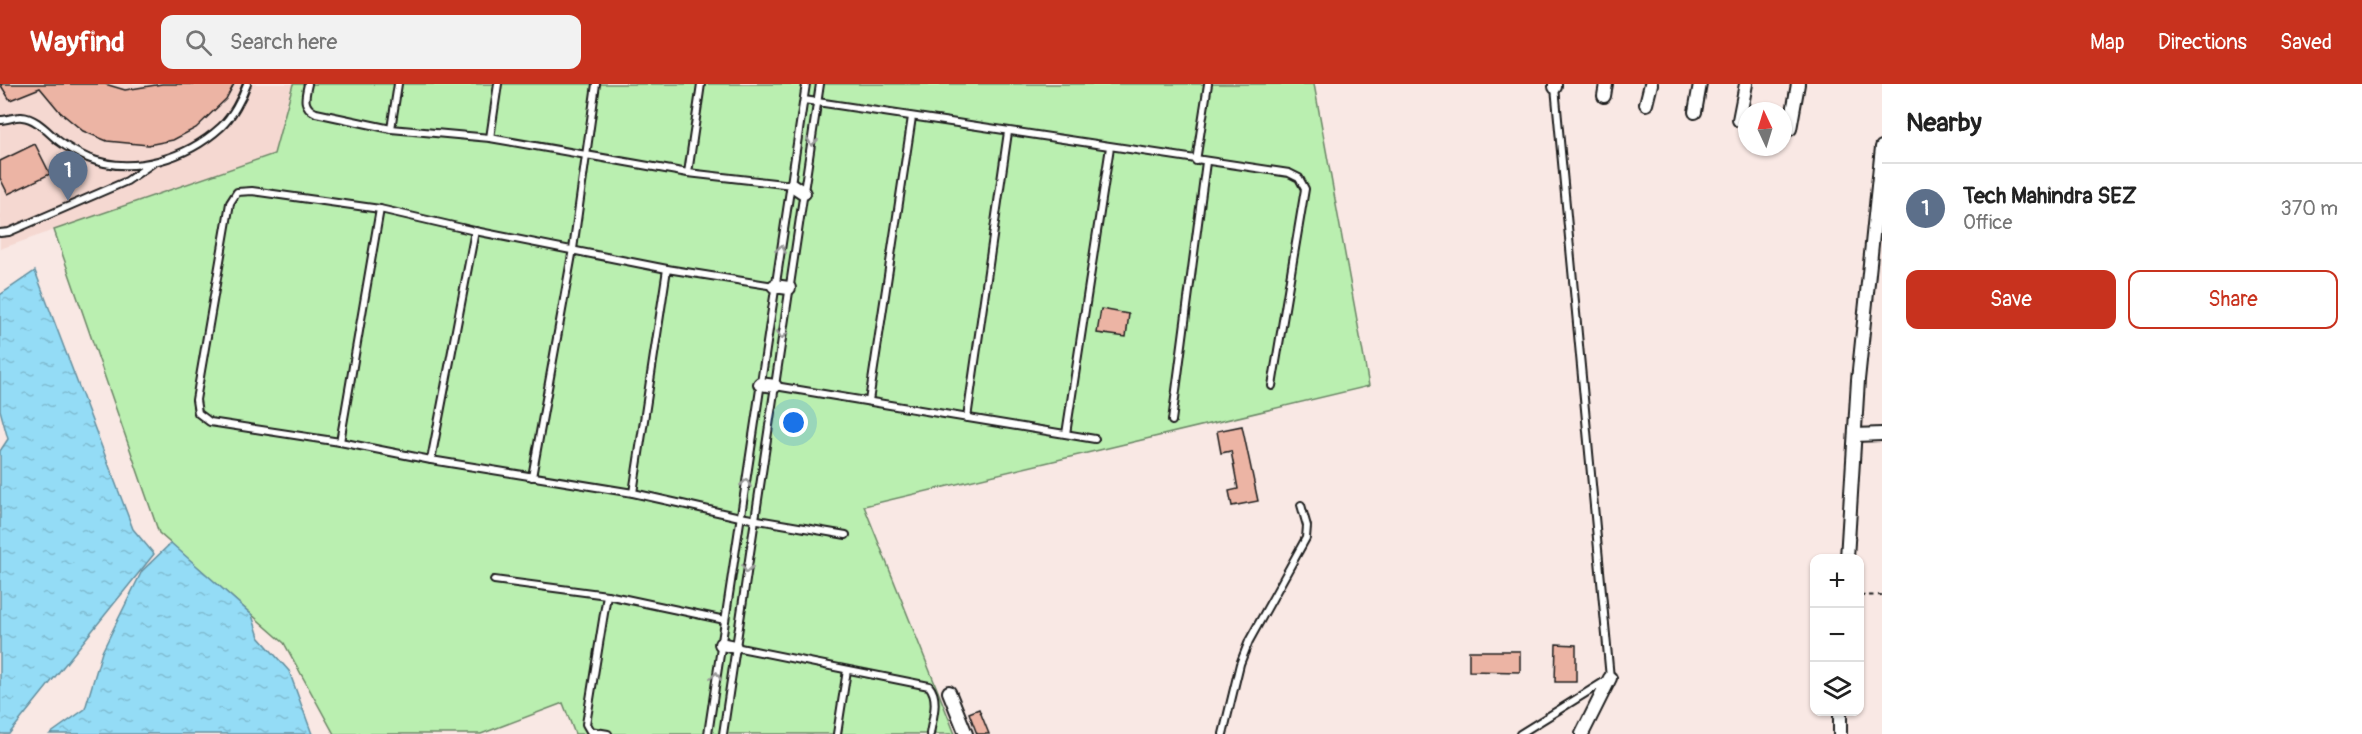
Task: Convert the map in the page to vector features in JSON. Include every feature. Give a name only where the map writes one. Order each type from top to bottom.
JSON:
[{"type":"street","points":[[1646,104],[1651,84]]},
{"type":"street","points":[[1695,112],[1700,84]]},
{"type":"street","points":[[1742,102],[1746,84]]},
{"type":"street","points":[[1792,118],[1798,84]]},
{"type":"street","points":[[1847,554],[1858,380],[1882,147]]},
{"type":"street","points":[[792,184],[804,193]]},
{"type":"street","points":[[774,286],[789,288]]},
{"type":"street","points":[[760,384],[775,386]]},
{"type":"street","points":[[1855,435],[1882,434]]},
{"type":"street","points":[[721,644],[735,647]]},
{"type":"street","points":[[1582,734],[1610,678]]},
{"type":"street","points":[[949,692],[966,734]]},
{"type":"street","points":[[1840,716],[1840,734]]},
{"type":"lane","points":[[0,233],[9,232],[127,181],[154,163],[187,150],[222,126],[247,84]]},
{"type":"lane","points":[[308,84],[305,104],[308,110],[316,114],[391,129],[490,138],[688,173],[792,184]]},
{"type":"lane","points":[[391,129],[398,84]]},
{"type":"lane","points":[[490,138],[498,84]]},
{"type":"lane","points":[[532,477],[573,249],[596,84]]},
{"type":"lane","points":[[688,173],[701,84]]},
{"type":"lane","points":[[708,734],[806,84]]},
{"type":"lane","points":[[723,734],[820,84]]},
{"type":"lane","points":[[1196,160],[1208,84]]},
{"type":"lane","points":[[1520,734],[1610,678],[1555,86]]},
{"type":"lane","points":[[804,100],[1289,173],[1299,178],[1305,189],[1272,386]]},
{"type":"lane","points":[[0,120],[25,117],[37,123],[62,143],[89,158],[120,166],[154,163]]},
{"type":"lane","points":[[869,401],[912,117]]},
{"type":"lane","points":[[967,418],[1008,132]]},
{"type":"lane","points":[[1066,434],[1110,147]]},
{"type":"lane","points":[[1172,421],[1206,162]]},
{"type":"lane","points":[[774,286],[475,231],[380,209],[252,191],[237,192],[230,203],[196,400],[198,413],[210,422],[340,442],[431,460],[633,494],[740,518],[846,535]]},
{"type":"lane","points":[[340,442],[380,209]]},
{"type":"lane","points":[[431,460],[475,231]]},
{"type":"lane","points":[[633,494],[667,268]]},
{"type":"lane","points":[[775,386],[1095,439]]},
{"type":"lane","points":[[1222,734],[1240,664],[1249,641],[1306,538],[1307,526],[1301,505]]},
{"type":"lane","points":[[494,580],[607,595],[725,620]]},
{"type":"lane","points":[[607,595],[586,724],[590,731],[608,734]]},
{"type":"lane","points":[[735,647],[929,686],[934,692],[935,701],[930,734]]},
{"type":"lane","points":[[837,734],[847,670]]},
{"type":"path","points":[[1864,596],[1882,595]]},
{"type":"shaded area","points":[[0,84],[292,84],[274,154],[0,249]]},
{"type":"green space","points":[[293,84],[1314,84],[1369,386],[864,506],[955,734],[575,734],[563,703],[481,734],[334,734],[284,643],[159,533],[54,230],[274,154]]},
{"type":"water","points":[[35,271],[133,529],[154,554],[9,734],[0,734],[0,451],[8,439],[0,410],[0,295]]},
{"type":"water","points":[[171,543],[252,615],[259,637],[289,671],[312,734],[50,734],[85,709],[102,652],[142,571]]},
{"type":"building","points":[[0,84],[105,84],[125,90],[162,84],[234,84],[226,99],[196,128],[173,140],[148,145],[107,141],[83,131],[60,112],[40,88],[10,100]]},
{"type":"building","points":[[35,144],[50,174],[8,194],[0,178],[0,161]]},
{"type":"building","points":[[1101,309],[1129,314],[1126,337],[1097,333]]},
{"type":"building","points":[[1242,426],[1258,501],[1232,506],[1229,491],[1238,489],[1231,451],[1221,453],[1217,431]]},
{"type":"building","points":[[1556,644],[1576,645],[1576,682],[1555,682]]},
{"type":"building","points":[[1469,651],[1520,651],[1520,672],[1469,671]]},
{"type":"building","points":[[979,709],[989,734],[977,734],[969,713]]},
{"type":"place","name":"Tech Mahindra SEZ","points":[[68,201]]}]
